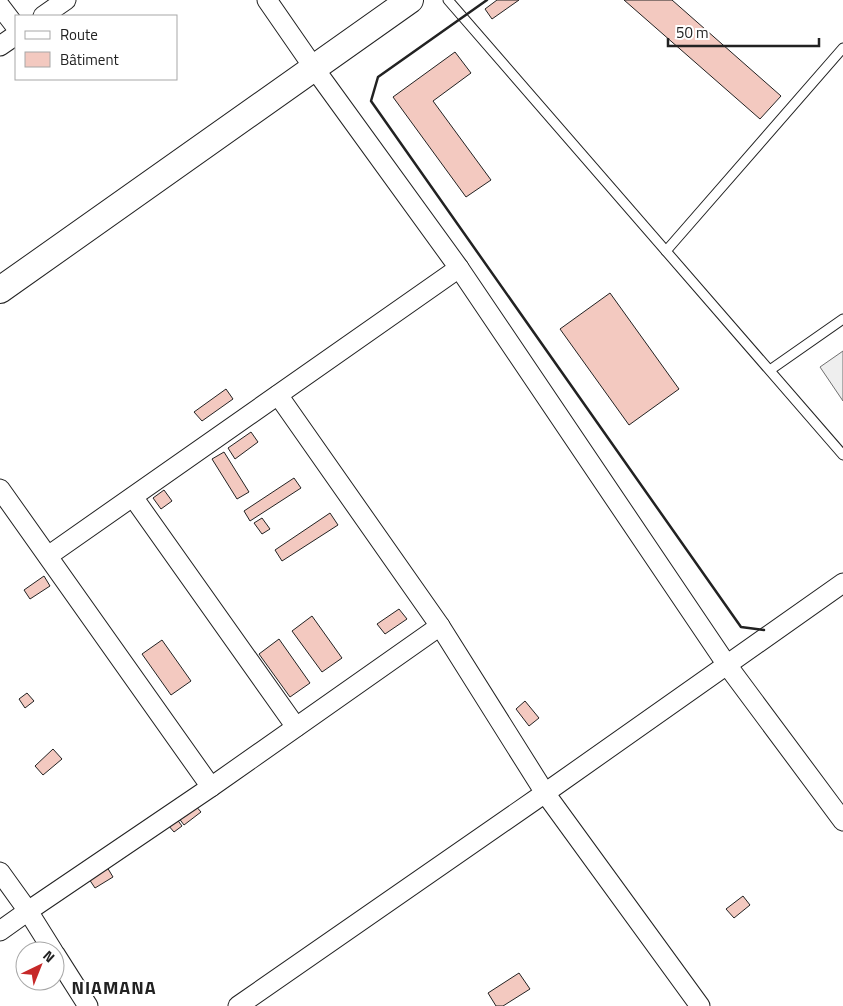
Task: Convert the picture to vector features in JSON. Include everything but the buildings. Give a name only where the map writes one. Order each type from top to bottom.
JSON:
[{"type":"street","points":[[44,15],[66,0]]},
{"type":"street","points":[[268,0],[314,68],[459,268],[727,665],[843,821]]},
{"type":"street","points":[[0,290],[410,0]]},
{"type":"street","points":[[0,6],[15,26]]},
{"type":"street","points":[[0,46],[15,36]]},
{"type":"street","points":[[48,556],[459,268]]},
{"type":"street","points":[[278,396],[440,626],[545,793],[696,1004]]},
{"type":"street","points":[[0,489],[211,787]]},
{"type":"street","points":[[133,497],[296,728]]},
{"type":"street","points":[[238,1006],[843,583]]},
{"type":"street","points":[[0,931],[211,787],[440,626]]},
{"type":"street","points":[[0,872],[47,941]]},
{"type":"street","points":[[65,969],[88,1006]]},
{"type":"lane","points":[[448,0],[843,455]]},
{"type":"lane","points":[[666,251],[843,48]]},
{"type":"lane","points":[[770,370],[843,319]]},
{"type":"shaded area","points":[[843,351],[843,401],[820,367]]},
{"type":"wall","points":[[487,0],[378,77],[371,101],[741,627],[764,630]]},
{"type":"district","name":"NIAMANA","points":[[114,987]]}]
